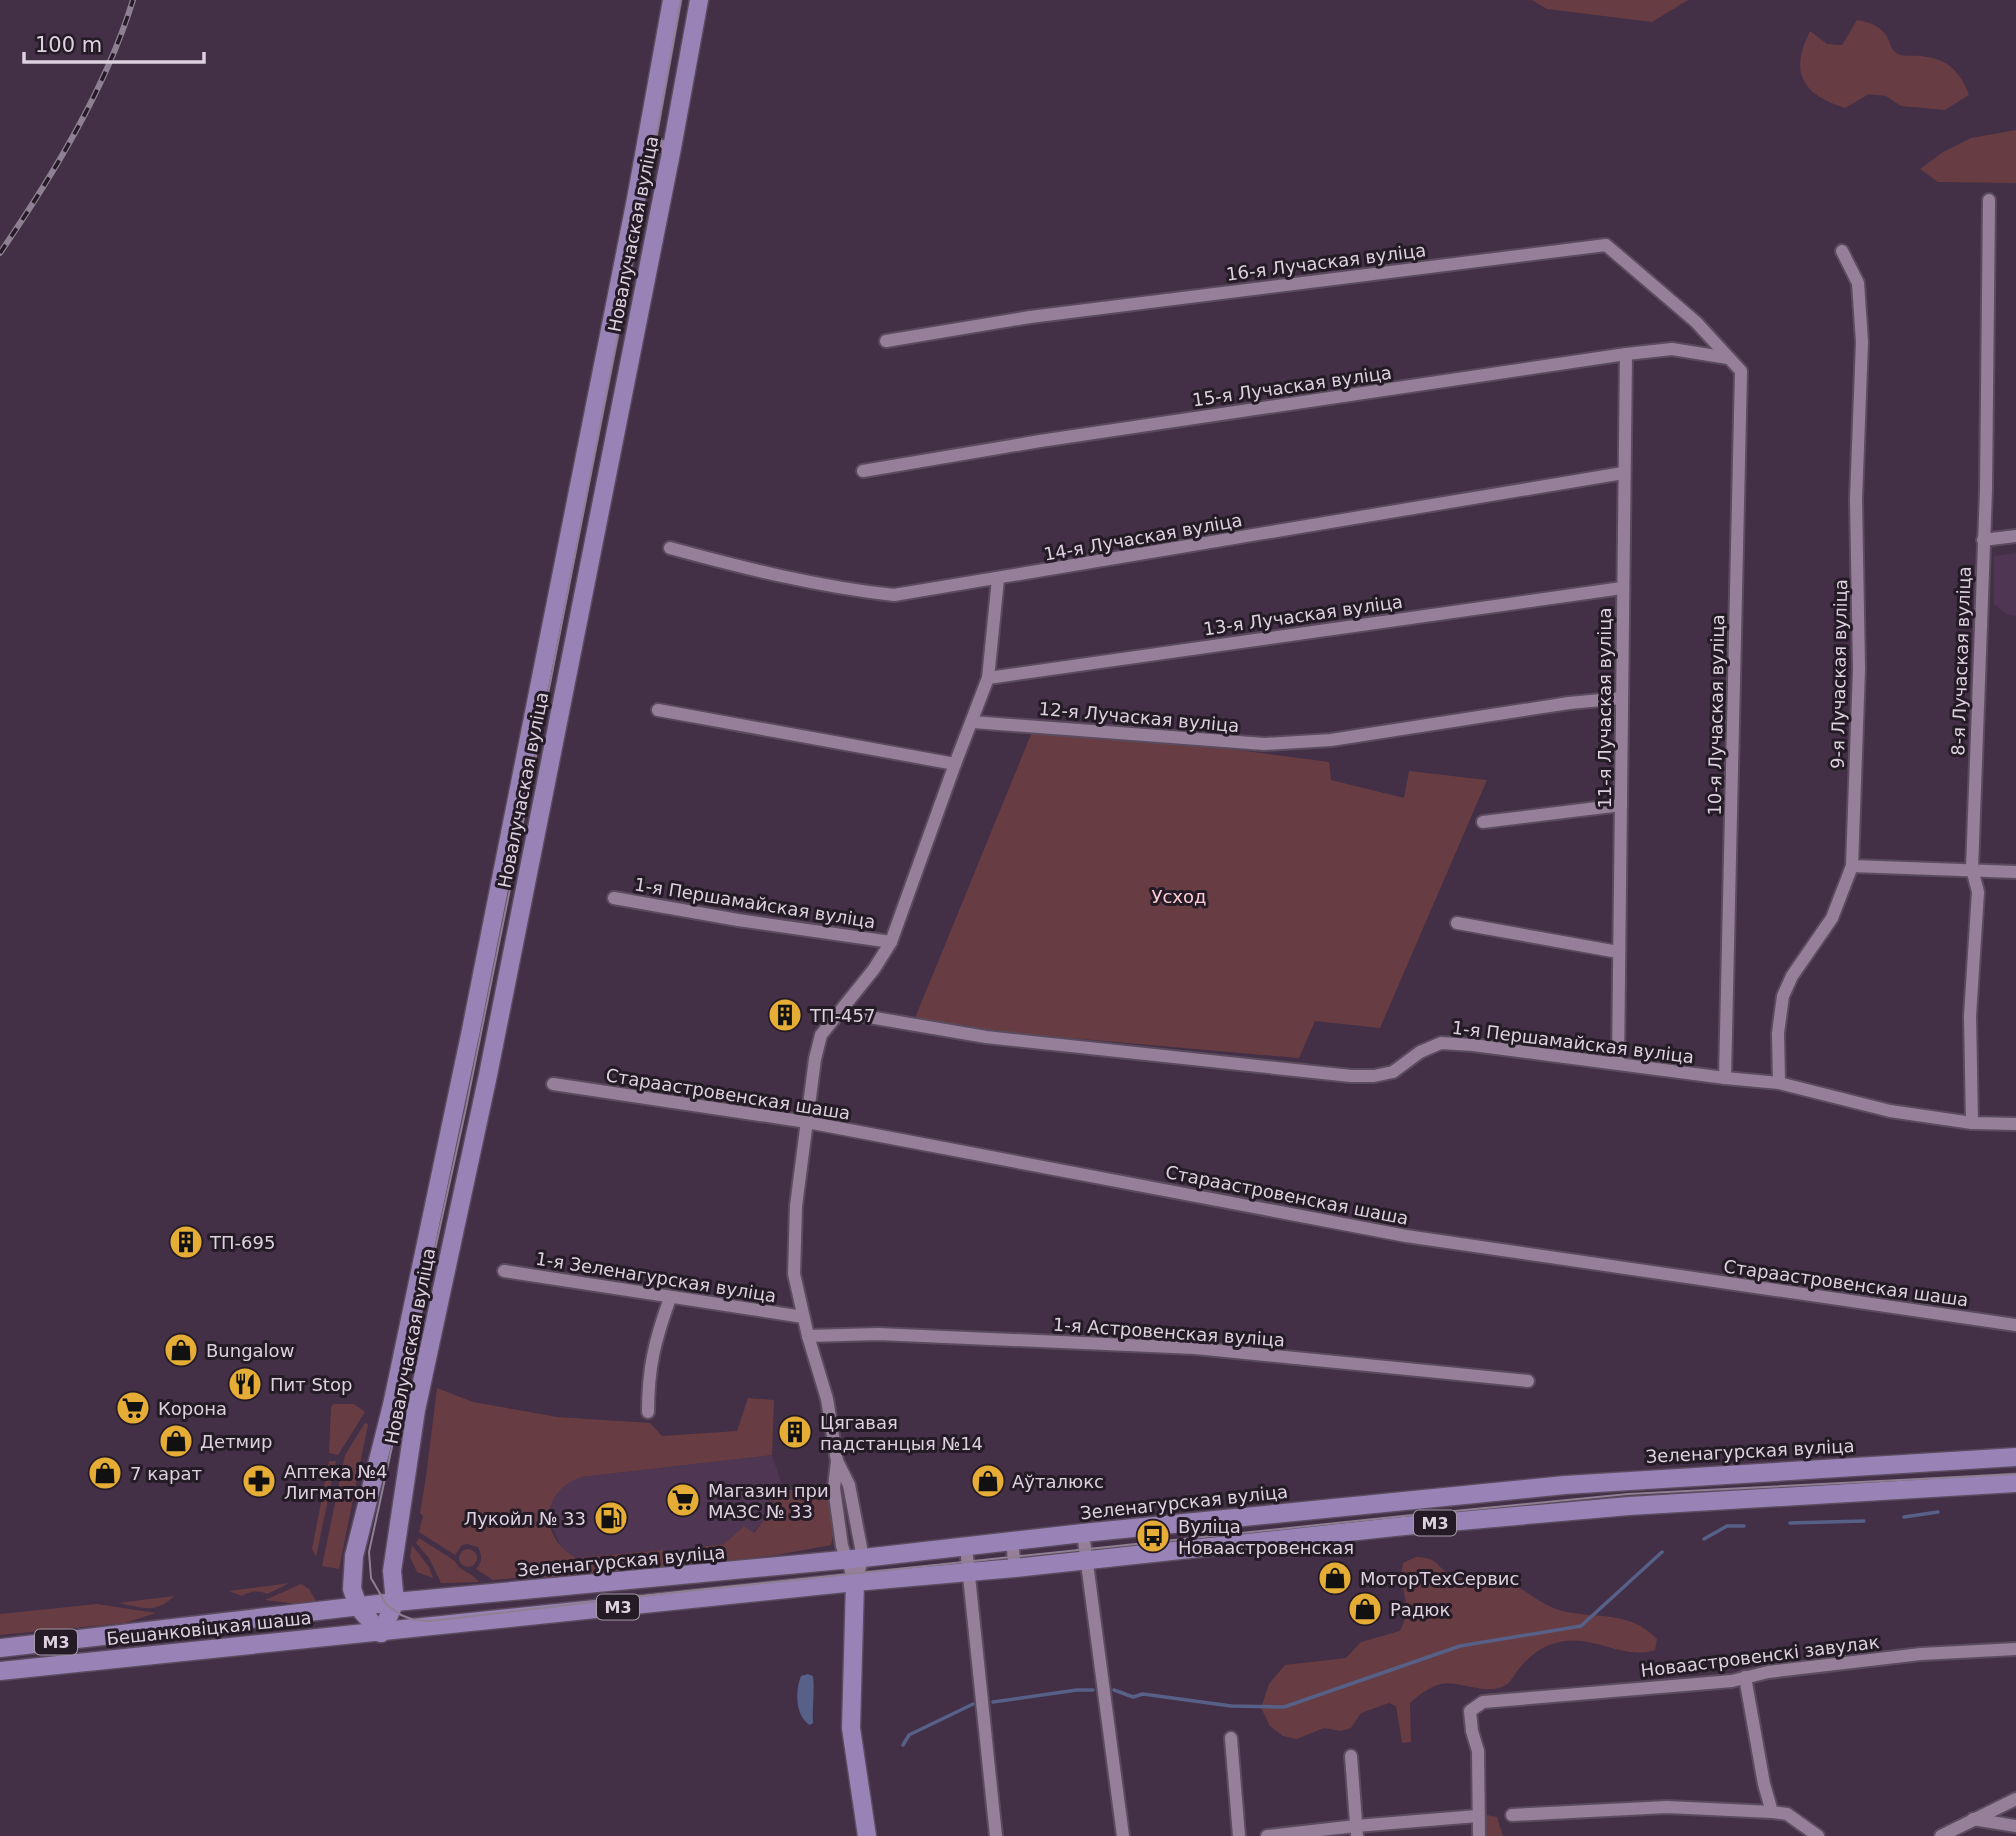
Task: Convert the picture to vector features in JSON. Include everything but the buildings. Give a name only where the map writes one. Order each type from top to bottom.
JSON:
[{"type":"main road","name":"Новалучаская вуліца","points":[[359,1608],[352,1589],[354,1556],[392,1405],[471,1030],[672,0]]},
{"type":"main road","name":"Новалучаская вуліца","points":[[381,1633],[395,1602],[392,1572],[416,1410],[488,1075],[699,0]]},
{"type":"main road","name":"Зеленагурская вуліца","points":[[359,1608],[395,1602],[854,1559],[1083,1533],[1628,1479],[2016,1457]]},
{"type":"main road","name":"М3","points":[[381,1633],[1404,1526],[1640,1505],[2016,1483]]},
{"type":"main road","points":[[855,1582],[851,1728],[867,1836]]},
{"type":"main road","points":[[359,1608],[381,1633]]},
{"type":"main road","name":"Бешанковіцкая шаша","points":[[0,1648],[359,1608]]},
{"type":"main road","name":"Бешанковіцкая шаша","points":[[0,1671],[247,1644],[381,1633]]},
{"type":"street","points":[[646,143],[672,148]]},
{"type":"street","name":"8-я Лучаская вуліца","points":[[1972,1123],[1970,1016],[1978,892],[1972,869],[1986,490],[1989,200]]},
{"type":"street","name":"16-я Лучаская вуліца","points":[[886,341],[1030,317],[1606,245],[1696,322],[1728,358]]},
{"type":"street","name":"9-я Лучаская вуліца","points":[[1779,1083],[1778,1033],[1783,996],[1792,976],[1832,918],[1852,866],[1858,669],[1856,499],[1862,342],[1858,283],[1842,251]]},
{"type":"street","name":"15-я Лучаская вуліца","points":[[863,471],[1040,441],[1626,354],[1672,349],[1728,358]]},
{"type":"street","name":"11-я Лучаская вуліца","points":[[1618,1063],[1626,354]]},
{"type":"street","name":"10-я Лучаская вуліца","points":[[1725,1078],[1741,371],[1728,358]]},
{"type":"street","name":"14-я Лучаская вуліца","points":[[670,548],[735,565],[894,595],[1623,473]]},
{"type":"street","points":[[1983,540],[2016,536]]},
{"type":"street","points":[[854,1559],[834,1489],[837,1461],[827,1399],[808,1336],[794,1274],[796,1206],[815,1059],[821,1035],[874,969],[891,942],[954,764],[973,722],[988,678],[998,579]]},
{"type":"street","name":"13-я Лучаская вуліца","points":[[988,678],[1622,588]]},
{"type":"street","name":"12-я Лучаская вуліца","points":[[973,722],[1264,744],[1331,740],[1569,703],[1622,698]]},
{"type":"street","points":[[658,709],[954,764]]},
{"type":"street","points":[[1482,822],[1621,805]]},
{"type":"street","points":[[1852,866],[2016,872]]},
{"type":"street","name":"1-я Першамайская вуліца","points":[[614,898],[738,920],[891,942]]},
{"type":"street","points":[[1457,923],[1618,952]]},
{"type":"street","name":"1-я Першамайская вуліца","points":[[840,1012],[986,1037],[1351,1076],[1374,1076],[1393,1072],[1420,1052],[1441,1043],[1473,1045],[1779,1083],[1890,1111],[1972,1123],[2016,1124]]},
{"type":"street","name":"Стараастровенская шаша","points":[[553,1084],[807,1122],[1406,1236],[2016,1325]]},
{"type":"street","name":"1-я Зеленагурская вуліца","points":[[504,1271],[803,1317]]},
{"type":"street","points":[[648,1412],[648,1378],[654,1344],[670,1298]]},
{"type":"street","name":"1-я Астровенская вуліца","points":[[808,1336],[878,1334],[1195,1348],[1528,1381]]},
{"type":"street","points":[[392,1405],[416,1410]]},
{"type":"street","points":[[837,1461],[849,1485],[855,1582]]},
{"type":"street","points":[[1401,1501],[1404,1526]]},
{"type":"street","points":[[1083,1533],[1123,1836]]},
{"type":"street","points":[[1012,1542],[1015,1568]]},
{"type":"street","points":[[966,1547],[996,1836]]},
{"type":"street","name":"Новаастровенскі завулак","points":[[1477,1815],[1478,1751],[1470,1711],[1483,1702],[1732,1681],[1768,1672],[1922,1654],[2016,1649]]},
{"type":"street","points":[[1745,1677],[1764,1784],[1772,1812]]},
{"type":"street","points":[[1231,1738],[1239,1836]]},
{"type":"street","points":[[1351,1756],[1356,1831]]},
{"type":"street","points":[[1941,1836],[2016,1799]]},
{"type":"street","points":[[1512,1815],[1667,1807],[1772,1812],[1787,1814],[1818,1836]]},
{"type":"street","points":[[1267,1836],[1356,1831],[1477,1815],[1479,1836]]},
{"type":"street","points":[[1973,1819],[2016,1826]]},
{"type":"shaded area","points":[[2016,553],[2016,616],[2008,615],[1994,604],[1994,556]]},
{"type":"shaded area","points":[[772,1455],[784,1491],[778,1492],[770,1499],[776,1504],[753,1533],[744,1526],[724,1544],[699,1547],[699,1553],[665,1557],[663,1550],[576,1558],[564,1552],[552,1527],[550,1503],[558,1489],[568,1481],[581,1477]]},
{"type":"green space","points":[[1532,0],[1688,0],[1652,22],[1547,9]]},
{"type":"green space","points":[[1857,20],[1880,29],[1898,54],[1930,58],[1951,67],[1969,95],[1945,110],[1901,106],[1886,96],[1869,94],[1845,108],[1818,96],[1809,89],[1801,70],[1804,46],[1810,31],[1827,44],[1842,45]]},
{"type":"green space","points":[[2016,130],[2016,183],[1938,182],[1920,169],[1943,152],[1971,138]]},
{"type":"green space","name":"Усход","points":[[1032,732],[1207,746],[1329,762],[1331,780],[1404,798],[1409,771],[1487,780],[1380,1028],[1315,1021],[1299,1058],[1001,1032],[915,1018]]},
{"type":"green space","points":[[437,1388],[473,1402],[557,1417],[650,1423],[662,1436],[737,1431],[748,1398],[774,1400],[772,1455],[581,1477],[567,1484],[552,1504],[549,1515],[555,1539],[576,1558],[663,1550],[665,1557],[699,1553],[699,1547],[724,1544],[744,1526],[754,1533],[776,1504],[769,1498],[772,1496],[787,1490],[812,1487],[823,1491],[829,1501],[833,1528],[831,1545],[777,1555],[558,1579],[535,1576],[493,1580],[476,1569],[481,1558],[478,1547],[462,1545],[455,1555],[419,1532]]},
{"type":"green space","points":[[334,1404],[354,1404],[365,1412],[338,1455],[329,1453],[331,1407]]},
{"type":"green space","points":[[365,1423],[368,1424],[339,1569],[322,1566],[345,1455]]},
{"type":"green space","points":[[329,1461],[336,1461],[316,1557],[312,1549]]},
{"type":"green space","points":[[419,1538],[455,1561],[479,1582],[441,1583],[429,1558],[416,1543]]},
{"type":"green space","points":[[412,1545],[429,1567],[433,1578],[417,1572],[410,1557]]},
{"type":"green space","points":[[468,1549],[474,1552],[477,1558],[474,1564],[468,1567],[462,1564],[459,1558],[462,1552]]},
{"type":"green space","points":[[1416,1557],[1432,1560],[1453,1577],[1500,1579],[1562,1611],[1612,1617],[1635,1624],[1657,1639],[1655,1650],[1632,1652],[1589,1642],[1558,1642],[1533,1654],[1508,1683],[1499,1688],[1484,1689],[1447,1683],[1437,1685],[1410,1703],[1411,1742],[1402,1743],[1396,1706],[1389,1703],[1361,1713],[1351,1728],[1341,1731],[1324,1728],[1297,1739],[1283,1736],[1270,1726],[1261,1708],[1269,1684],[1285,1665],[1346,1658],[1361,1642],[1400,1631],[1406,1612],[1402,1582],[1403,1563]]},
{"type":"green space","points":[[290,1583],[267,1594],[254,1592],[242,1596],[229,1591]]},
{"type":"green space","points":[[301,1584],[309,1589],[316,1601],[298,1604],[265,1600]]},
{"type":"green space","points":[[174,1596],[154,1608],[118,1603]]},
{"type":"green space","points":[[97,1604],[156,1613],[125,1623],[0,1635],[0,1614]]},
{"type":"green space","points":[[1487,1815],[1497,1817],[1503,1836],[1485,1836],[1482,1822]]},
{"type":"water","points":[[801,1676],[813,1676],[814,1682],[813,1723],[810,1725],[801,1716],[797,1696]]},
{"type":"waterway","points":[[1904,1517],[1938,1512]]},
{"type":"waterway","points":[[1790,1523],[1864,1521]]},
{"type":"waterway","points":[[1704,1539],[1727,1526],[1744,1526]]},
{"type":"waterway","points":[[1114,1690],[1133,1697],[1143,1694],[1231,1706],[1284,1707],[1460,1646],[1581,1626],[1662,1552]]},
{"type":"waterway","points":[[993,1702],[1093,1690]]},
{"type":"waterway","points":[[903,1745],[909,1735],[973,1704]]},
{"type":"tram line","points":[[681,0],[466,1108],[369,1552],[371,1578],[386,1604],[401,1615],[414,1620],[430,1621],[678,1592],[1628,1494],[2016,1474]]},
{"type":"railway","points":[[0,253],[58,162],[93,99],[133,0]]},
{"type":"place","name":"ТП-457","points":[[785,1015]]},
{"type":"place","name":"ТП-695","points":[[186,1242]]},
{"type":"place","name":"Bungalow","points":[[181,1350]]},
{"type":"place","name":"Пит Stop","points":[[245,1384]]},
{"type":"place","name":"Корона","points":[[133,1408]]},
{"type":"place","name":"Цягавая падстанцыя №14","points":[[795,1432]]},
{"type":"place","name":"Детмир","points":[[176,1441]]},
{"type":"place","name":"7 карат","points":[[105,1473]]},
{"type":"place","name":"Аптека №4 Лигматон","points":[[259,1481]]},
{"type":"place","name":"Аўталюкс","points":[[988,1481]]},
{"type":"place","name":"Магазин при МАЗС № 33","points":[[683,1500]]},
{"type":"place","name":"Лукойл № 33","points":[[611,1518]]},
{"type":"place","name":"Вуліца Новаастровенская","points":[[1153,1536]]},
{"type":"place","name":"МоторТехСервис","points":[[1335,1578]]},
{"type":"place","name":"Радюк","points":[[1365,1609]]}]
